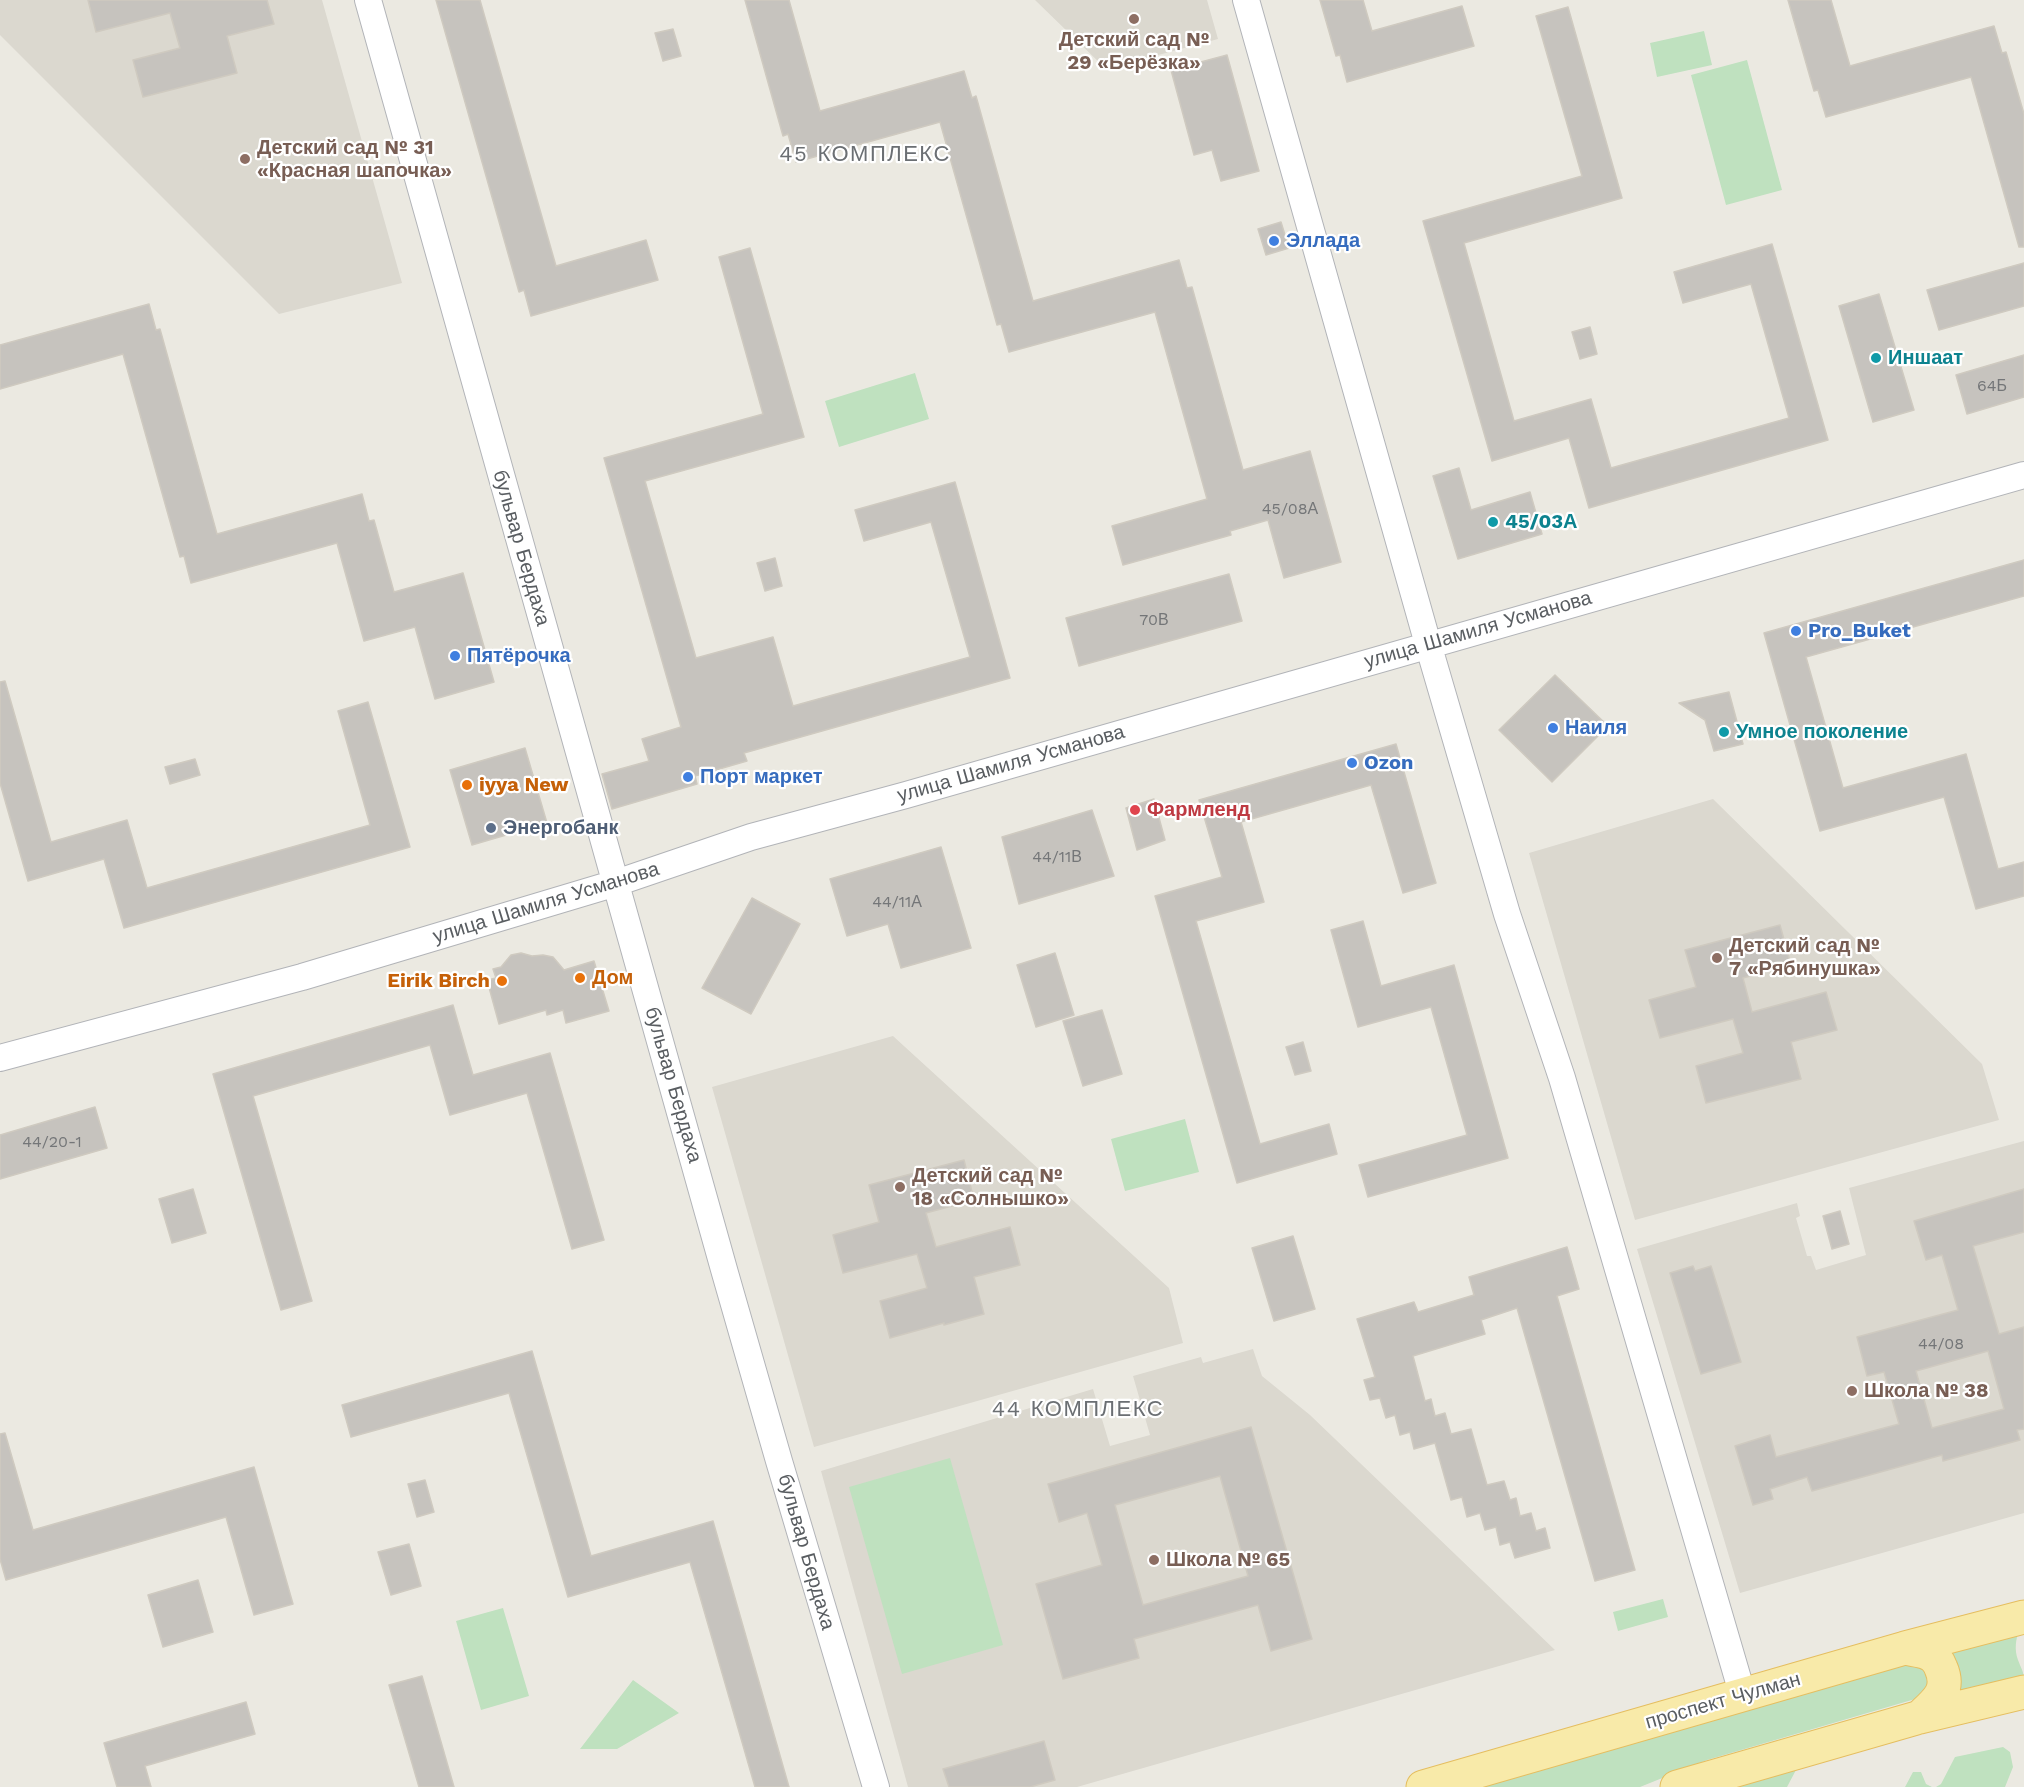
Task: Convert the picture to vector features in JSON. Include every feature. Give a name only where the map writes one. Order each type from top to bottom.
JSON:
[{"type":"main road","name":"проспект Чулман","points":[[1423,1787],[1905,1648],[2024,1617]]},
{"type":"main road","points":[[1905,1648],[1928,1653],[1940,1663],[1945,1677],[1944,1689],[1937,1701],[1920,1717]]},
{"type":"main road","points":[[1677,1787],[1920,1717],[2024,1692]]},
{"type":"street","name":"бульвар Бердаха","points":[[368,0],[773,1440],[876,1787]]},
{"type":"street","points":[[1246,0],[1428,644],[1507,914],[1562,1078],[1743,1696]]},
{"type":"street","name":"улица Шамиля Усманова","points":[[0,1058],[302,977],[616,883],[752,837],[2024,475]]},
{"type":"shaded area","name":"Детский сад № 31 «Красная шапочка»","points":[[0,0],[322,0],[402,283],[279,314],[0,35]]},
{"type":"shaded area","name":"Детский сад № 29 «Берёзка»","points":[[1035,0],[1207,0],[1218,39],[1106,69]]},
{"type":"shaded area","name":"Детский сад № 7 «Рябинушка»","points":[[1713,799],[1982,1064],[1999,1120],[1635,1220],[1529,853]]},
{"type":"shaded area","name":"Детский сад № 18 «Солнышко»","points":[[893,1036],[1169,1288],[1183,1343],[814,1447],[712,1087]]},
{"type":"shaded area","name":"Школа № 38","points":[[2024,1141],[2024,1513],[1740,1593],[1637,1249],[1797,1203],[1800,1216],[1796,1218],[1807,1256],[1811,1256],[1816,1270],[1866,1255],[1849,1188]]},
{"type":"shaded area","name":"Школа № 65","points":[[1253,1349],[1262,1376],[1310,1415],[1555,1650],[1077,1787],[908,1787],[821,1471],[1093,1389],[1110,1446],[1150,1435],[1133,1376],[1201,1357],[1203,1363]]},
{"type":"green space","points":[[1704,31],[1712,65],[1657,77],[1650,43]]},
{"type":"green space","points":[[1747,60],[1782,190],[1726,205],[1691,75]]},
{"type":"green space","points":[[915,373],[929,419],[839,447],[825,401]]},
{"type":"green space","points":[[1185,1119],[1199,1172],[1125,1191],[1111,1139]]},
{"type":"green space","points":[[950,1458],[1003,1645],[902,1674],[849,1487]]},
{"type":"green space","points":[[1663,1599],[1668,1617],[1618,1631],[1613,1612]]},
{"type":"green space","points":[[503,1608],[529,1696],[481,1710],[456,1621]]},
{"type":"green space","points":[[2019,1629],[2016,1652],[2024,1680],[1952,1700],[1941,1651]]},
{"type":"green space","points":[[1903,1662],[1919,1664],[1930,1679],[1922,1697],[1707,1760],[1640,1787],[1466,1787]]},
{"type":"green space","points":[[633,1680],[679,1713],[617,1749],[580,1749]]},
{"type":"green space","points":[[2003,1747],[2010,1752],[2013,1767],[2005,1787],[1936,1787],[1941,1784],[1955,1757]]},
{"type":"green space","points":[[1796,1770],[1787,1787],[1738,1787]]},
{"type":"green space","points":[[1913,1772],[1921,1772],[1926,1784],[1932,1787],[1905,1787]]},
{"type":"building","points":[[88,0],[267,0],[274,24],[227,36],[237,73],[143,97],[133,60],[180,48],[170,13],[96,32]]},
{"type":"building","points":[[436,0],[480,0],[556,266],[646,240],[658,280],[531,316],[524,290],[519,292]]},
{"type":"building","points":[[745,0],[789,0],[820,111],[964,71],[972,98],[976,96],[1033,301],[1179,260],[1187,288],[1192,287],[1243,470],[1310,451],[1341,562],[1284,578],[1268,520],[1230,531],[1231,535],[1123,565],[1112,526],[1207,499],[1155,312],[1009,352],[1001,324],[997,325],[940,122],[796,162],[788,134],[783,136]]},
{"type":"building","points":[[1320,0],[1363,0],[1372,31],[1462,6],[1474,46],[1347,82],[1340,55],[1336,56]]},
{"type":"building","points":[[1788,0],[1831,0],[1850,66],[1994,26],[2002,53],[2006,52],[2024,114],[2024,247],[2019,247],[1971,77],[1826,117],[1818,90],[1814,91]]},
{"type":"building","points":[[1568,7],[1622,198],[1464,243],[1514,421],[1591,399],[1611,468],[1789,418],[1751,284],[1683,303],[1674,272],[1772,244],[1828,440],[1589,508],[1569,438],[1492,461],[1423,221],[1582,176],[1536,16]]},
{"type":"building","points":[[673,29],[681,56],[663,61],[655,33]]},
{"type":"building","points":[[1227,55],[1259,171],[1221,181],[1212,150],[1194,155],[1171,70]]},
{"type":"building","name":"Эллада","points":[[1281,222],[1289,248],[1266,255],[1258,229]]},
{"type":"building","points":[[750,248],[804,437],[645,481],[696,658],[773,637],[793,706],[970,657],[931,522],[864,541],[855,510],[955,482],[1010,678],[744,753],[747,761],[695,776],[697,784],[612,809],[602,774],[649,761],[642,739],[681,727],[604,458],[763,414],[719,257]]},
{"type":"building","points":[[2024,263],[2024,306],[1939,330],[1927,290]]},
{"type":"building","name":"Иншаат","points":[[1879,294],[1914,410],[1873,422],[1839,306]]},
{"type":"building","points":[[149,304],[156,330],[160,329],[217,534],[362,494],[369,521],[374,520],[394,592],[463,573],[494,682],[435,699],[415,627],[364,641],[337,543],[191,583],[184,556],[180,557],[123,354],[0,389],[0,345]]},
{"type":"building","points":[[1590,327],[1597,354],[1580,359],[1572,332]]},
{"type":"building","points":[[2024,355],[2024,397],[1967,414],[1956,375]]},
{"type":"building","name":"45/03А","points":[[1459,468],[1471,510],[1530,492],[1542,534],[1458,559],[1433,476]]},
{"type":"building","points":[[775,558],[782,586],[765,591],[757,563]]},
{"type":"building","points":[[2024,560],[2024,596],[1806,657],[1843,788],[1966,754],[1998,869],[2024,862],[2024,896],[1976,909],[1944,797],[1820,831],[1764,633]]},
{"type":"building","points":[[1229,574],[1242,621],[1079,666],[1066,618]]},
{"type":"building","name":"Наиля","points":[[1555,675],[1608,726],[1552,782],[1499,730]]},
{"type":"building","points":[[5,681],[51,842],[127,820],[147,888],[370,825],[338,711],[368,702],[410,847],[124,928],[104,859],[28,881],[0,783],[0,682]]},
{"type":"building","name":"Умное поколение","points":[[1729,692],[1743,744],[1714,751],[1705,720],[1679,703]]},
{"type":"building","points":[[1396,744],[1436,883],[1403,893],[1371,785],[1241,822],[1264,902],[1196,921],[1260,1144],[1329,1124],[1337,1154],[1237,1183],[1155,896],[1222,877],[1199,800]]},
{"type":"building","points":[[525,748],[547,823],[472,845],[450,770]]},
{"type":"building","points":[[195,759],[200,775],[170,784],[165,767]]},
{"type":"building","points":[[1154,799],[1165,840],[1137,850],[1126,808]]},
{"type":"building","points":[[1092,810],[1114,876],[1019,904],[1002,837]]},
{"type":"building","points":[[941,847],[971,948],[901,968],[888,924],[847,936],[830,879]]},
{"type":"building","points":[[752,898],[800,924],[751,1014],[702,988]]},
{"type":"building","points":[[1363,921],[1381,986],[1454,965],[1508,1158],[1368,1197],[1359,1165],[1467,1135],[1431,1007],[1358,1027],[1331,930]]},
{"type":"building","points":[[1780,925],[1791,965],[1743,978],[1752,1012],[1826,992],[1837,1030],[1791,1042],[1801,1079],[1706,1103],[1696,1066],[1743,1053],[1733,1019],[1660,1038],[1649,1000],[1696,987],[1685,950]]},
{"type":"building","points":[[521,953],[553,957],[564,970],[594,961],[609,1011],[566,1023],[563,1010],[547,1015],[546,1010],[499,1024],[487,980],[496,978],[493,969],[501,967],[511,955]]},
{"type":"building","points":[[1055,953],[1074,1015],[1036,1027],[1017,965]]},
{"type":"building","points":[[453,1005],[473,1075],[550,1053],[604,1240],[572,1249],[527,1093],[450,1115],[430,1045],[253,1096],[312,1301],[281,1310],[213,1074]]},
{"type":"building","points":[[1102,1010],[1122,1074],[1083,1086],[1063,1021]]},
{"type":"building","points":[[1303,1042],[1311,1071],[1295,1075],[1286,1047]]},
{"type":"building","points":[[95,1107],[107,1148],[0,1179],[0,1135]]},
{"type":"building","points":[[964,1160],[974,1200],[926,1213],[936,1247],[1010,1227],[1020,1265],[974,1277],[984,1314],[890,1338],[880,1301],[927,1288],[917,1254],[843,1273],[833,1235],[879,1222],[869,1185]]},
{"type":"building","points":[[193,1189],[206,1233],[172,1243],[159,1199]]},
{"type":"building","points":[[2024,1189],[2024,1232],[1973,1246],[1999,1334],[2024,1327],[2024,1429],[2017,1430],[2020,1440],[1943,1461],[1942,1455],[1812,1491],[1807,1477],[1770,1489],[1773,1499],[1753,1505],[1735,1446],[1770,1435],[1776,1457],[1899,1424],[1884,1372],[1867,1376],[1857,1337],[1958,1310],[1942,1255],[1926,1260],[1914,1221]],"holes":[[[1988,1351],[2004,1409],[1932,1428],[1916,1371]]]},
{"type":"building","points":[[1840,1211],[1849,1244],[1832,1249],[1823,1216]]},
{"type":"building","points":[[1293,1236],[1315,1309],[1274,1321],[1252,1248]]},
{"type":"building","points":[[1567,1247],[1579,1289],[1557,1296],[1635,1570],[1595,1581],[1517,1308],[1481,1320],[1485,1334],[1413,1356],[1425,1401],[1431,1399],[1435,1416],[1445,1413],[1451,1434],[1471,1429],[1487,1485],[1504,1481],[1510,1500],[1516,1498],[1520,1516],[1531,1513],[1536,1531],[1545,1528],[1550,1548],[1515,1558],[1510,1542],[1500,1545],[1496,1527],[1485,1530],[1480,1513],[1467,1517],[1462,1497],[1451,1500],[1435,1443],[1414,1449],[1410,1432],[1400,1435],[1395,1415],[1386,1418],[1380,1398],[1370,1400],[1364,1380],[1375,1377],[1357,1319],[1414,1302],[1418,1312],[1474,1295],[1469,1277]]},
{"type":"building","points":[[1693,1266],[1695,1271],[1711,1266],[1741,1362],[1701,1374],[1670,1273]]},
{"type":"building","points":[[532,1351],[591,1556],[713,1521],[789,1787],[755,1787],[690,1562],[568,1597],[509,1393],[351,1437],[342,1405]]},
{"type":"building","points":[[1251,1427],[1312,1639],[1271,1651],[1258,1605],[1134,1639],[1139,1658],[1063,1679],[1036,1584],[1102,1565],[1087,1513],[1059,1522],[1048,1484]],"holes":[[[1220,1476],[1248,1576],[1143,1605],[1115,1505]]]},
{"type":"building","points":[[5,1433],[33,1530],[254,1467],[293,1604],[254,1615],[226,1517],[6,1580],[0,1559],[0,1434]]},
{"type":"building","points":[[425,1480],[434,1512],[417,1517],[408,1484]]},
{"type":"building","points":[[409,1544],[421,1586],[391,1595],[378,1552]]},
{"type":"building","points":[[198,1580],[213,1632],[163,1647],[148,1595]]},
{"type":"building","points":[[422,1676],[454,1787],[419,1787],[389,1685]]},
{"type":"building","points":[[246,1702],[255,1734],[145,1766],[151,1787],[117,1787],[104,1743]]},
{"type":"building","points":[[1044,1741],[1055,1780],[1030,1787],[949,1787],[943,1769]]},
{"type":"place","name":"Детский сад № 29 «Берёзка»","points":[[1134,19]]},
{"type":"place","name":"Детский сад № 31 «Красная шапочка»","points":[[245,159]]},
{"type":"place","name":"Эллада","points":[[1274,241]]},
{"type":"place","name":"Иншаат","points":[[1876,358]]},
{"type":"place","name":"45/03А","points":[[1493,522]]},
{"type":"place","name":"Pro_Buket","points":[[1796,631]]},
{"type":"place","name":"Пятёрочка","points":[[455,656]]},
{"type":"place","name":"Наиля","points":[[1553,728]]},
{"type":"place","name":"Умное поколение","points":[[1724,732]]},
{"type":"place","name":"Ozon","points":[[1352,763]]},
{"type":"place","name":"Порт маркет","points":[[688,777]]},
{"type":"place","name":"iyya New","points":[[467,785]]},
{"type":"place","name":"Фармленд","points":[[1135,810]]},
{"type":"place","name":"Энергобанк","points":[[491,828]]},
{"type":"place","name":"Детский сад № 7 «Рябинушка»","points":[[1717,958]]},
{"type":"place","name":"Дом","points":[[580,978]]},
{"type":"place","name":"Eirik Birch","points":[[502,981]]},
{"type":"place","name":"Детский сад № 18 «Солнышко»","points":[[900,1187]]},
{"type":"place","name":"Школа № 38","points":[[1852,1391]]},
{"type":"place","name":"Школа № 65","points":[[1154,1560]]},
{"type":"district","name":"45 КОМПЛЕКС","points":[[865,155]]},
{"type":"district","name":"44 КОМПЛЕКС","points":[[1078,1410]]}]
